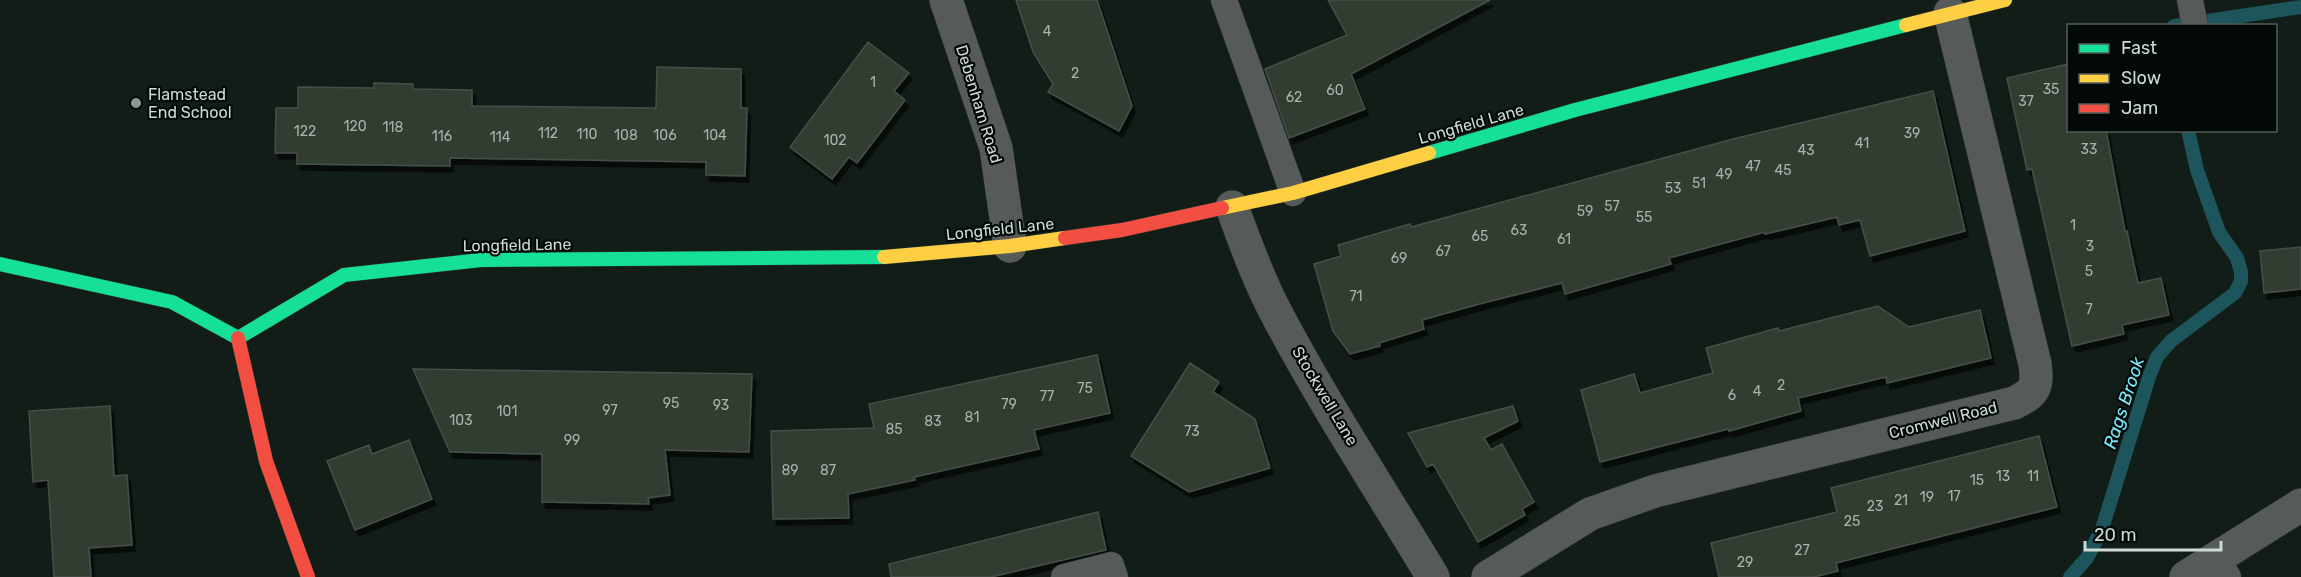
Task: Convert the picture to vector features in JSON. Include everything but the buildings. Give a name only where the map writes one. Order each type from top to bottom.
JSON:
[{"type":"street","name":"Debenham Road","points":[[946,0],[996,148],[1010,246]]},
{"type":"street","name":"Longfield Lane","points":[[238,338],[344,275],[481,260],[868,258],[1010,246],[1122,230],[1293,193],[1575,110],[2005,0]]},
{"type":"street","name":"Cromwell Road","points":[[1488,577],[1590,514],[1619,502],[1655,491],[2014,403],[2028,396],[2035,388],[2037,377],[2035,364],[1950,13]]},
{"type":"street","name":"Stockwell Lane","points":[[1232,207],[1252,261],[1299,354],[1433,577]]},
{"type":"street","points":[[0,264],[172,302],[238,338],[266,460],[308,577]]},
{"type":"street","points":[[2186,577],[2222,567],[2301,505]]},
{"type":"lane","points":[[1224,0],[1293,193]]},
{"type":"lane","points":[[2190,0],[2195,24]]},
{"type":"lane","points":[[1064,577],[1111,566],[1115,577]]},
{"type":"waterway","name":"Rags Brook","points":[[2187,24],[2301,7]]},
{"type":"waterway","name":"Rags Brook","points":[[2070,577],[2087,558],[2102,529],[2157,357],[2171,341],[2235,293],[2241,281],[2237,258],[2219,232],[2197,170],[2188,132]]},
{"type":"traffic: fast","points":[[1429,153],[1575,110],[1906,25]]},
{"type":"traffic: fast","points":[[238,338],[344,275],[481,260],[884,257]]},
{"type":"traffic: fast","points":[[0,264],[172,302],[238,338]]},
{"type":"traffic: slow","points":[[1906,25],[2005,0]]},
{"type":"traffic: slow","points":[[1222,208],[1293,193],[1429,153]]},
{"type":"traffic: slow","points":[[884,257],[1010,246],[1065,238]]},
{"type":"traffic: jam","points":[[1065,238],[1122,230],[1222,208]]},
{"type":"traffic: jam","points":[[238,338],[266,461],[308,577]]},
{"type":"place","name":"Flamstead End School","points":[[136,103]]}]
